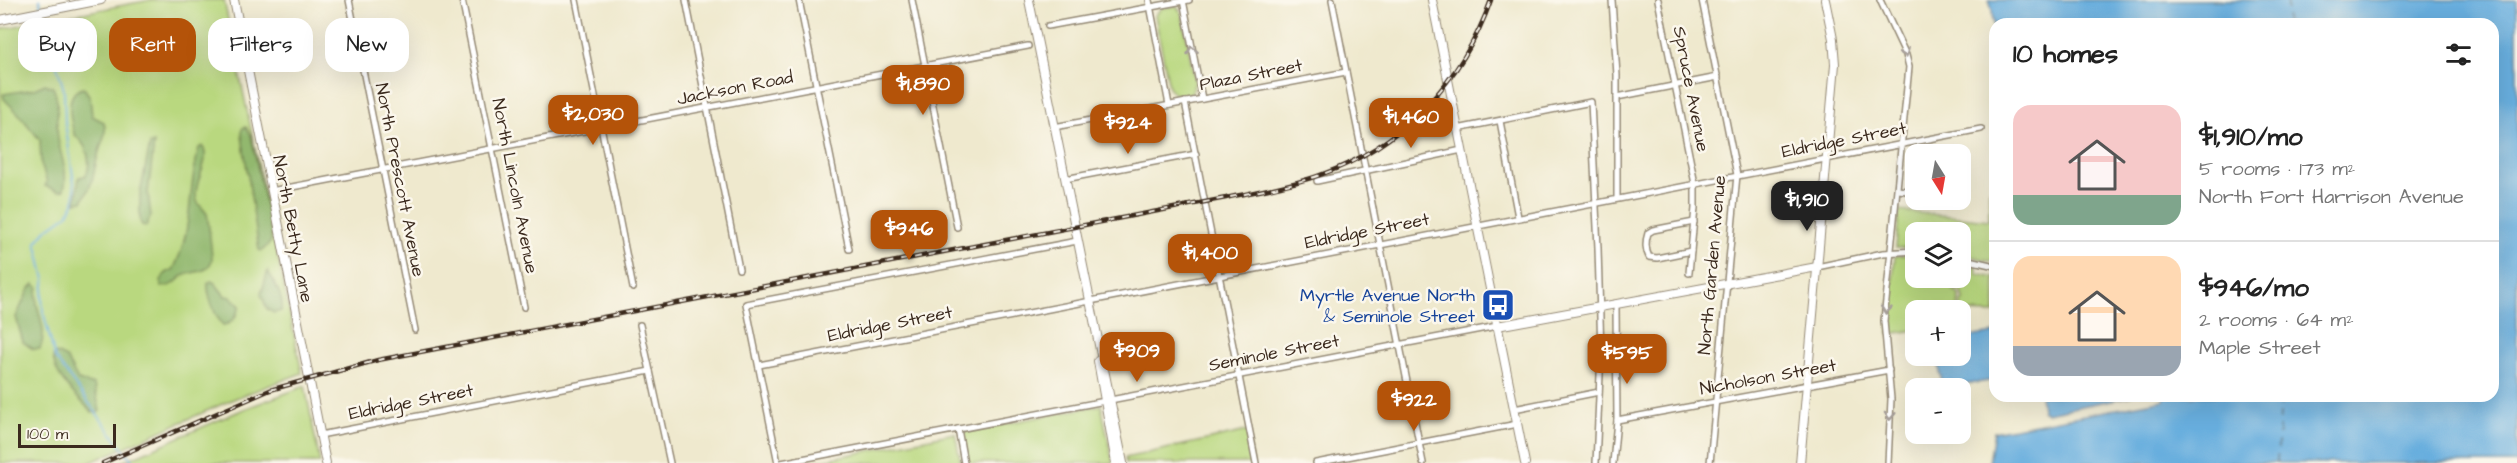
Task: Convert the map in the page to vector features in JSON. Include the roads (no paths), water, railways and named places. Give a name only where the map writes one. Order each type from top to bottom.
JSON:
[{"type":"street","points":[[0,20],[100,0]]},
{"type":"street","name":"North Betty Lane","points":[[234,0],[326,463]]},
{"type":"street","name":"North Prescott Avenue","points":[[349,0],[415,330]]},
{"type":"street","name":"North Lincoln Avenue","points":[[462,0],[524,307]]},
{"type":"street","points":[[576,0],[633,288]]},
{"type":"street","points":[[686,0],[739,269]]},
{"type":"street","points":[[799,0],[849,249]]},
{"type":"street","points":[[912,0],[957,227]]},
{"type":"street","points":[[1029,0],[1089,301],[1098,351],[1098,370],[1123,463]]},
{"type":"street","points":[[1149,0],[1169,105]]},
{"type":"street","points":[[1048,26],[1185,0],[1202,99]]},
{"type":"street","points":[[1332,0],[1423,463]]},
{"type":"street","points":[[1432,0],[1525,463]]},
{"type":"street","points":[[1612,0],[1617,97],[1617,198]]},
{"type":"street","name":"Spruce Avenue","points":[[1658,0],[1695,184],[1689,273]]},
{"type":"street","name":"North Garden Avenue","points":[[1702,0],[1737,175],[1710,463]]},
{"type":"street","points":[[1800,463],[1835,52],[1825,0]]},
{"type":"street","points":[[1880,0],[1908,61],[1884,334],[1891,399],[1888,463]]},
{"type":"street","name":"Jackson Road","points":[[271,191],[1028,46]]},
{"type":"street","name":"Plaza Street","points":[[1054,127],[1346,72]]},
{"type":"street","points":[[1617,97],[1718,78]]},
{"type":"street","points":[[1185,102],[1256,463]]},
{"type":"street","points":[[1457,129],[1591,102],[1599,248],[1599,392],[1596,463]]},
{"type":"street","points":[[1500,121],[1518,217]]},
{"type":"street","name":"Eldridge Street","points":[[759,365],[1981,129]]},
{"type":"street","points":[[1317,181],[1462,150]]},
{"type":"street","points":[[1065,179],[1196,154]]},
{"type":"street","points":[[1898,190],[1905,191]]},
{"type":"street","points":[[1691,252],[1657,258],[1649,257],[1646,239],[1648,233],[1653,230],[1694,222]]},
{"type":"street","points":[[780,463],[746,304],[1077,241]]},
{"type":"street","name":"Seminole Street","points":[[780,463],[1400,344],[1616,306],[1892,252],[1905,251]]},
{"type":"street","points":[[1971,261],[1989,265]]},
{"type":"street","points":[[1614,463],[1617,420],[1616,306]]},
{"type":"street","points":[[640,325],[669,463]]},
{"type":"street","name":"Nicholson Street","points":[[1617,420],[1889,370]]},
{"type":"street","name":"Eldridge Street","points":[[320,435],[650,371]]},
{"type":"street","points":[[1514,409],[1599,392]]},
{"type":"street","points":[[1107,400],[1116,463]]},
{"type":"street","points":[[1316,463],[1517,424]]},
{"type":"street","points":[[958,429],[964,463]]},
{"type":"water","points":[[1989,0],[2517,0],[2517,463],[1989,463],[1994,432],[2153,402],[2499,402],[2499,18],[1993,18]]},
{"type":"water","points":[[1989,334],[1989,381],[1971,384],[1971,378],[1941,378],[1939,366],[1971,366],[1971,337]]},
{"type":"water","points":[[2041,402],[2102,402],[2047,413],[2042,410]]},
{"type":"waterway","points":[[40,0],[41,9]]},
{"type":"waterway","points":[[42,15],[64,90],[65,122],[75,190],[74,203],[67,215],[46,230],[36,242],[45,279],[42,296],[43,311],[55,358],[134,463]]},
{"type":"railway","points":[[103,463],[270,390],[378,360],[1226,198],[1309,179],[1349,163],[1377,147],[1425,107],[1464,57],[1491,0]]},
{"type":"place","name":"Myrtle Avenue North & Seminole Street","points":[[1498,305]]}]
